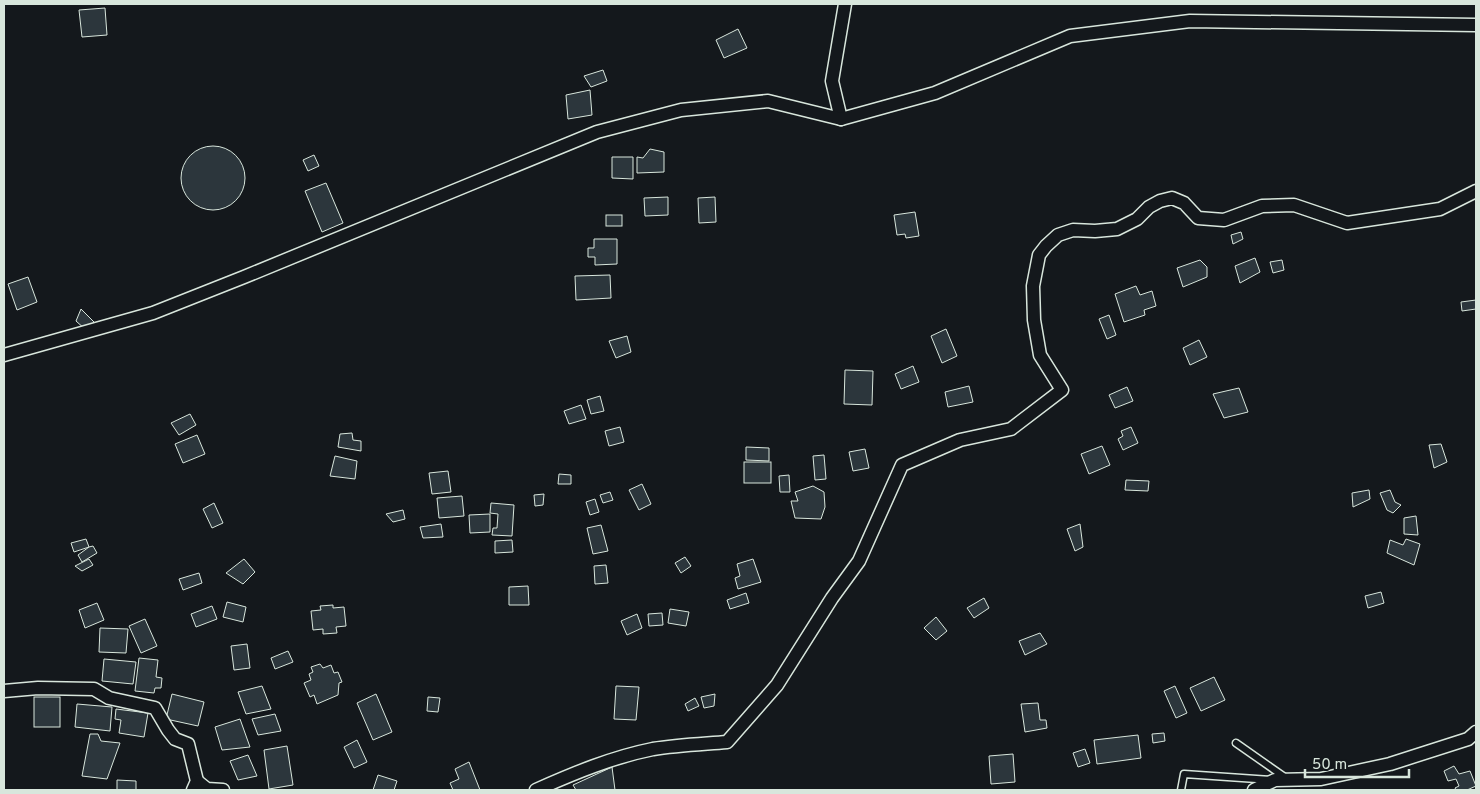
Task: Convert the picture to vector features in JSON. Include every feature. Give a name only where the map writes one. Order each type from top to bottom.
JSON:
[{"type":"street","points":[[841,119],[832,81],[845,4]]},
{"type":"street","points":[[4,354],[152,313],[597,132],[681,110],[768,101],[841,119],[935,93],[1070,36],[1190,21],[1476,25]]},
{"type":"street","points":[[536,790],[570,775],[620,757],[655,749],[727,742],[777,685],[832,598],[859,561],[902,465],[960,440],[1011,429],[1062,390],[1040,355],[1034,320],[1032,286],[1038,256],[1058,235],[1073,230],[1117,229],[1137,219],[1149,207],[1160,201],[1172,198],[1184,203],[1198,218],[1224,220],[1262,206],[1294,205],[1347,222],[1440,209],[1476,191]]},
{"type":"street","points":[[4,691],[38,688],[94,689],[109,698],[155,708],[175,739],[188,744],[195,786],[223,790]]},
{"type":"street","points":[[1254,790],[1275,780],[1321,779],[1390,764],[1474,737]]},
{"type":"lane","points":[[1236,743],[1289,780]]},
{"type":"lane","points":[[1181,790],[1184,774],[1275,780]]},
{"type":"building","points":[[105,8],[107,35],[82,37],[79,10]]},
{"type":"building","points":[[738,29],[747,48],[724,58],[716,40]]},
{"type":"building","points":[[603,70],[607,81],[591,87],[584,76]]},
{"type":"building","points":[[590,90],[592,115],[568,119],[566,95]]},
{"type":"building","points":[[213,146],[231,152],[239,160],[245,178],[239,196],[231,204],[213,210],[195,204],[187,196],[181,178],[187,160],[195,152]]},
{"type":"building","points":[[650,149],[664,152],[664,172],[637,173],[637,157],[643,158]]},
{"type":"building","points":[[314,155],[319,166],[308,171],[303,160]]},
{"type":"building","points":[[612,157],[633,157],[633,179],[612,178]]},
{"type":"building","points":[[326,183],[343,223],[322,232],[305,191]]},
{"type":"building","points":[[668,197],[668,215],[645,216],[644,198]]},
{"type":"building","points":[[715,197],[716,222],[699,223],[698,198]]},
{"type":"building","points":[[915,212],[919,236],[906,238],[905,234],[897,235],[894,215]]},
{"type":"building","points":[[606,215],[622,215],[622,226],[606,226]]},
{"type":"building","points":[[1241,232],[1243,239],[1233,244],[1231,235]]},
{"type":"building","points":[[594,239],[617,239],[617,264],[595,265],[595,257],[588,257],[588,248],[594,248]]},
{"type":"building","points":[[1255,258],[1260,272],[1240,283],[1235,266]]},
{"type":"building","points":[[1200,260],[1207,267],[1207,277],[1183,287],[1177,268]]},
{"type":"building","points":[[1282,260],[1284,270],[1273,273],[1270,262]]},
{"type":"building","points":[[610,275],[611,298],[576,300],[575,276]]},
{"type":"building","points":[[28,277],[37,302],[17,310],[8,284]]},
{"type":"building","points":[[1136,286],[1140,295],[1152,291],[1156,306],[1144,310],[1145,315],[1124,322],[1115,294]]},
{"type":"building","points":[[1476,300],[1476,309],[1462,311],[1461,302]]},
{"type":"building","points":[[81,309],[94,322],[86,330],[76,321]]},
{"type":"building","points":[[1109,315],[1116,335],[1107,339],[1099,319]]},
{"type":"building","points":[[946,329],[957,356],[942,363],[931,336]]},
{"type":"building","points":[[627,336],[631,352],[616,358],[609,341]]},
{"type":"building","points":[[1199,340],[1207,357],[1190,365],[1183,348]]},
{"type":"building","points":[[913,366],[919,382],[901,389],[895,374]]},
{"type":"building","points":[[845,370],[873,371],[872,405],[844,404]]},
{"type":"building","points":[[969,386],[973,402],[948,407],[945,392]]},
{"type":"building","points":[[1127,387],[1133,401],[1115,408],[1109,395]]},
{"type":"building","points":[[1239,388],[1248,412],[1224,418],[1213,394]]},
{"type":"building","points":[[600,396],[604,411],[591,414],[587,400]]},
{"type":"building","points":[[581,405],[586,419],[569,424],[564,411]]},
{"type":"building","points":[[190,414],[196,425],[179,435],[171,423]]},
{"type":"building","points":[[620,427],[624,442],[609,446],[605,431]]},
{"type":"building","points":[[1131,427],[1138,443],[1123,450],[1118,439],[1123,436],[1121,431]]},
{"type":"building","points":[[352,433],[353,440],[361,441],[361,451],[338,447],[340,434]]},
{"type":"building","points":[[197,435],[205,454],[183,463],[175,444]]},
{"type":"building","points":[[1441,444],[1447,462],[1434,468],[1429,445]]},
{"type":"building","points":[[1102,446],[1110,465],[1089,474],[1081,454]]},
{"type":"building","points":[[746,447],[769,448],[769,461],[746,460]]},
{"type":"building","points":[[865,449],[869,468],[853,471],[849,452]]},
{"type":"building","points":[[824,455],[826,479],[815,480],[813,456]]},
{"type":"building","points":[[335,456],[357,461],[355,479],[330,476]]},
{"type":"building","points":[[744,462],[771,462],[771,483],[744,483]]},
{"type":"building","points":[[448,471],[451,492],[432,494],[429,473]]},
{"type":"building","points":[[559,474],[571,475],[571,484],[558,484]]},
{"type":"building","points":[[789,475],[790,492],[780,492],[779,476]]},
{"type":"building","points":[[1126,480],[1149,481],[1148,491],[1125,490]]},
{"type":"building","points":[[642,484],[651,504],[639,510],[629,490]]},
{"type":"building","points":[[813,486],[824,492],[825,507],[821,519],[795,518],[791,501],[798,501],[795,492]]},
{"type":"building","points":[[1369,490],[1370,499],[1353,507],[1352,493]]},
{"type":"building","points":[[1390,490],[1395,502],[1401,505],[1393,513],[1387,510],[1380,493]]},
{"type":"building","points":[[610,492],[613,500],[603,503],[600,495]]},
{"type":"building","points":[[544,494],[543,505],[535,506],[534,495]]},
{"type":"building","points":[[462,496],[464,516],[439,518],[437,498]]},
{"type":"building","points":[[595,499],[599,512],[590,515],[586,502]]},
{"type":"building","points":[[214,503],[223,523],[212,528],[203,509]]},
{"type":"building","points":[[491,503],[514,505],[512,536],[492,535],[493,528],[497,528],[498,514],[490,513]]},
{"type":"building","points":[[403,510],[405,519],[393,522],[386,514]]},
{"type":"building","points":[[490,514],[490,532],[470,533],[469,515]]},
{"type":"building","points":[[1416,516],[1418,535],[1404,534],[1404,518]]},
{"type":"building","points":[[441,524],[443,537],[423,538],[420,527]]},
{"type":"building","points":[[1080,524],[1083,547],[1075,551],[1067,529]]},
{"type":"building","points":[[601,525],[608,551],[593,554],[587,528]]},
{"type":"building","points":[[86,539],[89,547],[74,552],[71,543]]},
{"type":"building","points":[[1406,539],[1420,544],[1414,565],[1387,553],[1390,540],[1403,545]]},
{"type":"building","points":[[512,540],[513,552],[495,553],[495,541]]},
{"type":"building","points":[[93,546],[97,553],[82,562],[78,555]]},
{"type":"building","points":[[685,557],[691,566],[681,573],[675,563]]},
{"type":"building","points":[[89,559],[93,565],[82,571],[75,566]]},
{"type":"building","points":[[244,559],[255,572],[243,584],[226,573]]},
{"type":"building","points":[[753,559],[761,582],[738,589],[735,578],[740,576],[737,564]]},
{"type":"building","points":[[606,565],[608,583],[595,584],[594,566]]},
{"type":"building","points":[[199,573],[202,583],[183,590],[179,579]]},
{"type":"building","points":[[528,586],[529,605],[509,605],[509,587]]},
{"type":"building","points":[[1381,592],[1384,603],[1368,608],[1365,596]]},
{"type":"building","points":[[746,593],[749,603],[730,609],[727,600]]},
{"type":"building","points":[[984,598],[989,608],[974,618],[967,608]]},
{"type":"building","points":[[227,602],[246,607],[243,622],[223,617]]},
{"type":"building","points":[[97,603],[104,620],[85,628],[79,610]]},
{"type":"building","points":[[333,605],[333,608],[344,607],[346,626],[336,627],[337,633],[323,634],[323,629],[313,630],[311,611],[321,610],[320,606]]},
{"type":"building","points":[[212,606],[217,619],[196,627],[191,614]]},
{"type":"building","points":[[670,609],[689,612],[686,626],[668,623]]},
{"type":"building","points":[[662,613],[663,625],[649,626],[648,614]]},
{"type":"building","points":[[637,614],[642,628],[627,635],[621,621]]},
{"type":"building","points":[[936,617],[947,631],[936,640],[924,628]]},
{"type":"building","points":[[145,619],[157,646],[141,653],[129,626]]},
{"type":"building","points":[[100,628],[128,629],[126,653],[99,652]]},
{"type":"building","points":[[1040,633],[1047,644],[1025,655],[1019,641]]},
{"type":"building","points":[[247,644],[250,668],[234,670],[231,646]]},
{"type":"building","points":[[288,651],[293,662],[275,669],[271,658]]},
{"type":"building","points":[[139,658],[158,660],[156,677],[162,678],[161,688],[155,688],[154,693],[135,691]]},
{"type":"building","points":[[104,659],[136,662],[133,684],[102,681]]},
{"type":"building","points":[[320,664],[323,668],[331,665],[334,673],[338,672],[342,682],[339,683],[338,695],[317,704],[314,695],[310,697],[304,683],[311,680],[309,674],[313,672],[311,667]]},
{"type":"building","points":[[1214,677],[1225,700],[1201,711],[1190,688]]},
{"type":"building","points":[[262,686],[271,709],[246,714],[238,692]]},
{"type":"building","points":[[616,686],[639,687],[636,720],[614,719]]},
{"type":"building","points":[[1175,686],[1187,713],[1176,718],[1164,691]]},
{"type":"building","points":[[172,694],[204,702],[198,726],[166,719]]},
{"type":"building","points":[[376,694],[392,732],[373,740],[357,703]]},
{"type":"building","points":[[715,694],[714,706],[704,708],[701,697]]},
{"type":"building","points":[[34,697],[60,697],[60,727],[34,727]]},
{"type":"building","points":[[428,697],[440,698],[438,712],[427,711]]},
{"type":"building","points":[[695,698],[699,706],[688,711],[685,704]]},
{"type":"building","points":[[1038,703],[1040,720],[1046,720],[1047,728],[1025,732],[1021,704]]},
{"type":"building","points":[[77,704],[112,707],[110,731],[75,727]]},
{"type":"building","points":[[116,709],[148,713],[144,737],[119,733],[121,720],[115,719]]},
{"type":"building","points":[[275,714],[281,731],[258,735],[252,719]]},
{"type":"building","points":[[240,719],[250,747],[222,750],[215,727]]},
{"type":"building","points":[[1164,733],[1165,741],[1153,743],[1152,734]]},
{"type":"building","points":[[90,734],[98,734],[101,741],[120,743],[107,779],[82,776]]},
{"type":"building","points":[[1138,735],[1141,758],[1097,764],[1094,740]]},
{"type":"building","points":[[357,740],[367,762],[354,768],[344,747]]},
{"type":"building","points":[[287,746],[293,785],[269,789],[264,750]]},
{"type":"building","points":[[1085,749],[1090,763],[1078,767],[1073,753]]},
{"type":"building","points":[[1013,754],[1015,782],[991,784],[989,756]]},
{"type":"building","points":[[248,755],[257,776],[238,780],[230,761]]},
{"type":"building","points":[[469,762],[480,790],[453,790],[450,783],[459,779],[455,769]]},
{"type":"building","points":[[1454,766],[1459,774],[1470,771],[1476,786],[1467,790],[1456,790],[1455,788],[1459,786],[1456,779],[1448,781],[1444,771]]},
{"type":"building","points":[[612,767],[615,790],[576,790],[573,785]]},
{"type":"building","points":[[378,775],[397,781],[394,790],[373,790]]},
{"type":"building","points":[[117,780],[136,781],[136,790],[117,790]]}]
